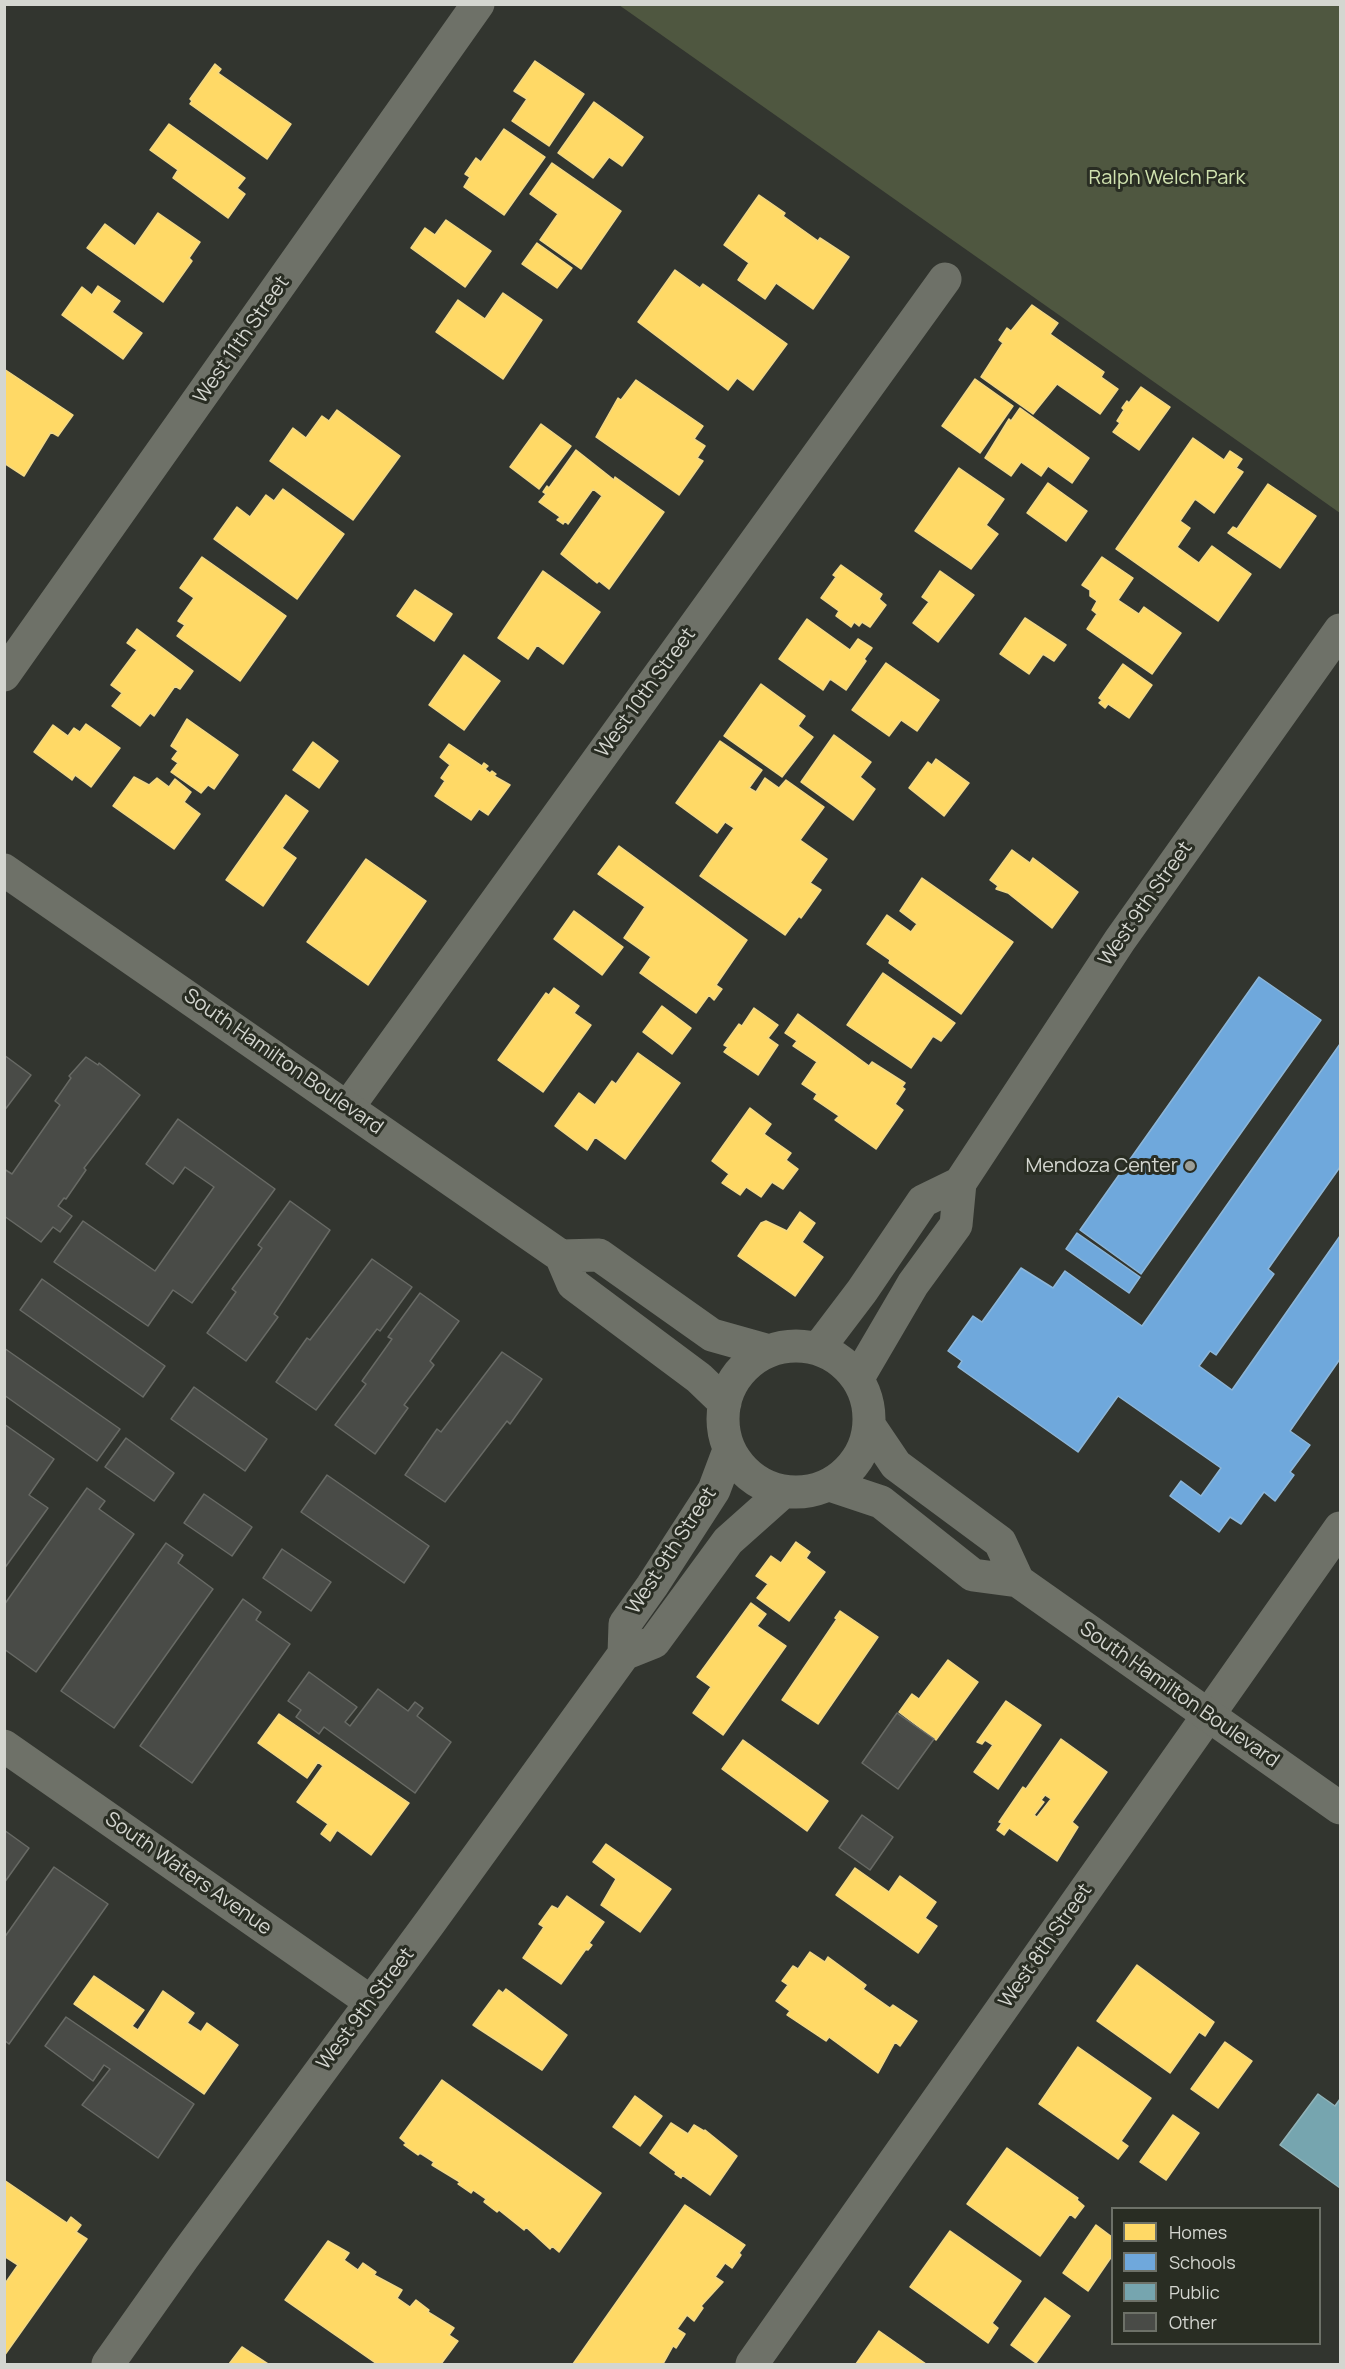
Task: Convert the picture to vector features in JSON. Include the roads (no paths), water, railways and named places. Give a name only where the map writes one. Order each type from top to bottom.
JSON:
[{"type":"street","name":"West 11th Street","points":[[4,675],[478,4]]},
{"type":"street","name":"West 10th Street","points":[[348,1107],[945,279]]},
{"type":"street","name":"West 9th Street","points":[[858,1378],[913,1284],[956,1225],[960,1183],[1120,940],[1341,630]]},
{"type":"street","name":"South Hamilton Boulevard","points":[[4,870],[561,1256]]},
{"type":"street","points":[[818,1349],[862,1291],[923,1201],[960,1183]]},
{"type":"street","points":[[725,1404],[699,1378],[573,1284],[561,1256],[599,1255],[712,1335],[769,1351]]},
{"type":"street","points":[[794,1346],[818,1349],[840,1360],[858,1378],[867,1401],[869,1425],[864,1449],[850,1470],[830,1485],[807,1492],[783,1492],[761,1484],[742,1470],[729,1450],[723,1427],[725,1404],[734,1381],[749,1363],[769,1351],[794,1346]]},
{"type":"street","name":"South Hamilton Boulevard","points":[[869,1425],[896,1465],[1000,1542],[1018,1581]]},
{"type":"street","name":"West 9th Street","points":[[624,1654],[625,1624],[714,1490],[729,1450]]},
{"type":"street","name":"South Hamilton Boulevard","points":[[830,1485],[881,1502],[974,1575],[1018,1581],[1341,1808]]},
{"type":"street","name":"West 9th Street","points":[[108,2364],[624,1654],[654,1642],[728,1541],[783,1492]]},
{"type":"street","name":"West 8th Street","points":[[752,2364],[1341,1528]]},
{"type":"street","name":"South Waters Avenue","points":[[4,1746],[371,2002]]},
{"type":"place","name":"Mendoza Center","points":[[1190,1166]]},
{"type":"park label","name":"Ralph Welch Park","points":[[1167,178]]}]
